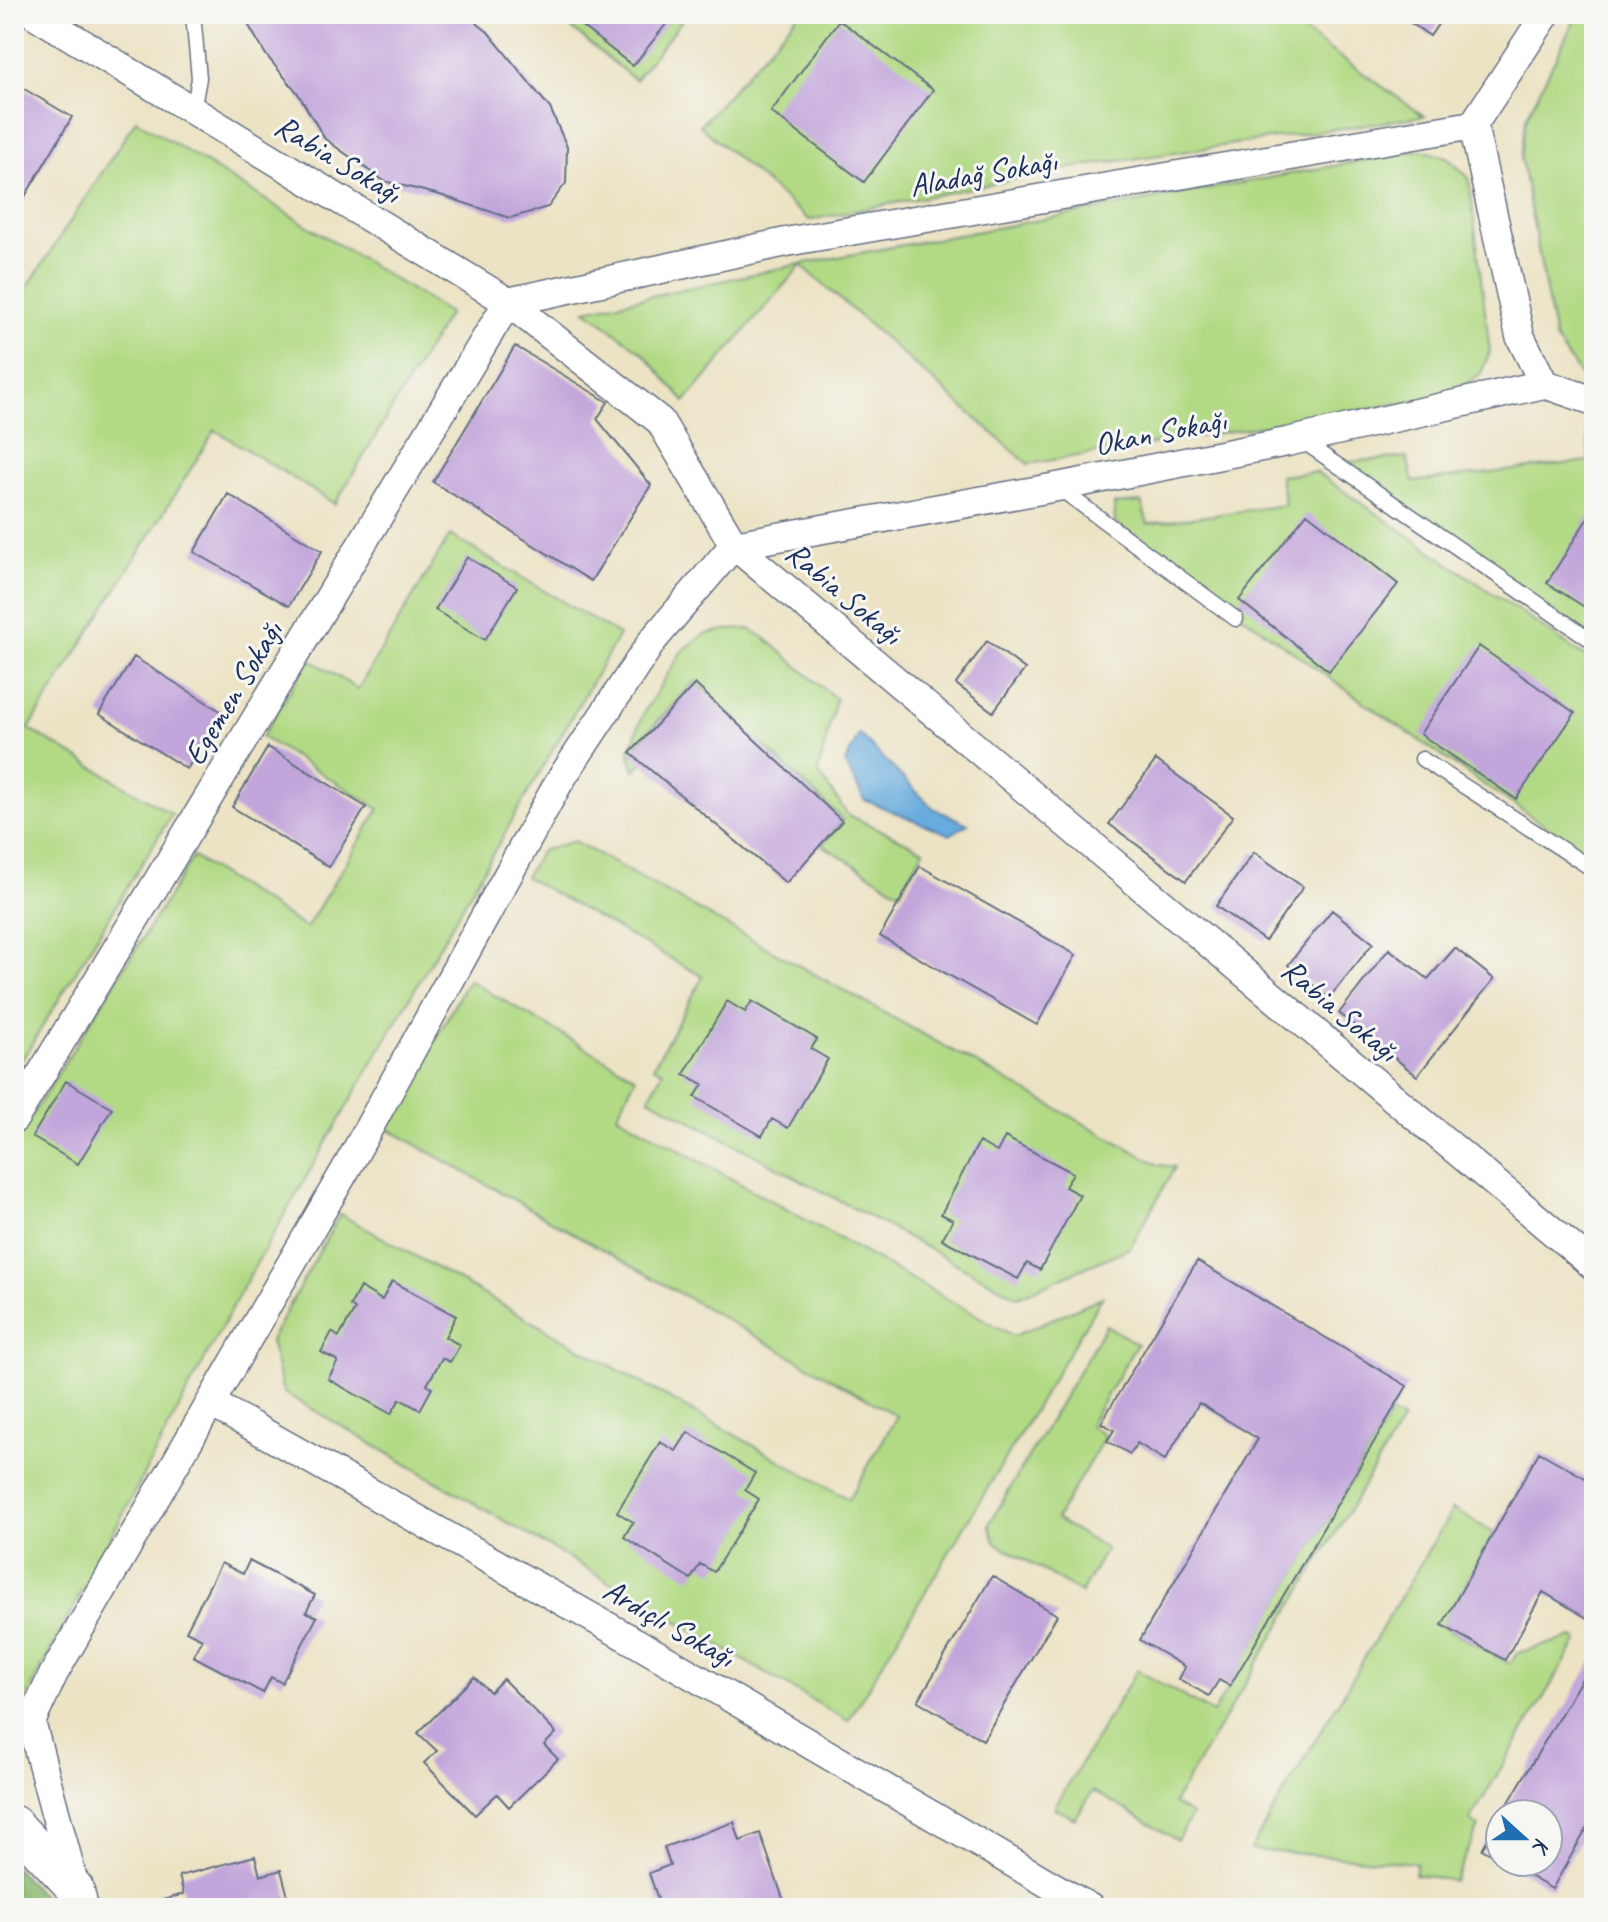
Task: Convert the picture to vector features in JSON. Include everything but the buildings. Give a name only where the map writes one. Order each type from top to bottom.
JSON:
[{"type":"street","name":"Rabia Sokağı","points":[[34,14],[508,302],[660,421],[734,545],[1594,1266]]},
{"type":"street","points":[[1546,14],[1473,125],[1520,336],[1544,384],[1594,401]]},
{"type":"street","name":"Aladağ Sokağı","points":[[508,302],[791,241],[1473,125]]},
{"type":"street","name":"Egemen Sokağı","points":[[14,1119],[508,302]]},
{"type":"street","name":"Okan Sokağı","points":[[734,545],[1300,440],[1544,384]]},
{"type":"street","points":[[78,1898],[31,1722],[54,1673],[350,1162],[559,782],[653,640],[734,545]]},
{"type":"street","name":"Ardıçlı Sokağı","points":[[211,1403],[637,1643],[1090,1908]]},
{"type":"street","points":[[14,1824],[78,1898]]},
{"type":"lane","points":[[193,14],[199,78],[193,111]]},
{"type":"lane","points":[[1300,440],[1594,642]]},
{"type":"lane","points":[[1057,487],[1236,619]]},
{"type":"lane","points":[[1422,759],[1594,870]]},
{"type":"green space","points":[[554,14],[687,14],[635,80]]},
{"type":"green space","points":[[799,14],[1279,14],[1424,116],[1071,168],[809,220],[700,126]]},
{"type":"green space","points":[[1581,14],[1594,14],[1594,383],[1583,379],[1555,339],[1521,158],[1526,118],[1573,23]]},
{"type":"green space","points":[[136,120],[449,313],[335,504],[215,430],[29,729],[172,814],[14,1073],[14,308]]},
{"type":"green space","points":[[1420,150],[1447,157],[1469,178],[1490,352],[1481,373],[1454,395],[1028,464],[801,265],[685,402],[644,354],[586,310],[800,264]]},
{"type":"green space","points":[[1588,432],[1594,434],[1594,642],[1334,463],[1407,457],[1413,482],[1589,461]]},
{"type":"green space","points":[[1316,472],[1594,663],[1594,858],[1352,694],[1115,522],[1114,504],[1141,502],[1148,524],[1285,505],[1280,476]]},
{"type":"green space","points":[[450,535],[619,635],[243,1287],[35,1680],[17,1722],[24,1796],[14,1801],[14,1144],[193,857],[306,928],[379,809],[262,737],[309,659],[358,689]]},
{"type":"green space","points":[[750,629],[765,638],[836,699],[818,772],[848,815],[924,850],[900,892],[822,845],[843,820],[695,681],[636,745],[648,756],[635,770],[629,752],[643,714],[682,651],[705,634]]},
{"type":"green space","points":[[574,841],[1159,1165],[1175,1167],[1130,1248],[1018,1297],[649,1098],[663,1071],[653,1067],[703,977],[525,877],[541,851]]},
{"type":"green space","points":[[468,980],[636,1077],[617,1115],[1014,1336],[1102,1297],[848,1721],[283,1392],[270,1341],[340,1214],[849,1499],[897,1416],[387,1128]]},
{"type":"green space","points":[[1106,1325],[1137,1344],[1089,1425],[1105,1436],[1056,1519],[1106,1549],[1081,1593],[995,1542],[989,1524]]},
{"type":"green space","points":[[1391,1413],[1403,1420],[1173,1804],[1192,1815],[1177,1840],[1093,1791],[1075,1819],[1054,1808],[1137,1670],[1213,1713]]},
{"type":"green space","points":[[1453,1509],[1494,1533],[1442,1626],[1510,1664],[1517,1653],[1573,1637],[1578,1640],[1470,1820],[1479,1827],[1454,1881],[1414,1874],[1416,1863],[1250,1850]]},
{"type":"green space","points":[[14,1867],[54,1908],[14,1908]]},
{"type":"water","points":[[859,734],[933,808],[968,824],[950,835],[864,800],[845,763]]}]
